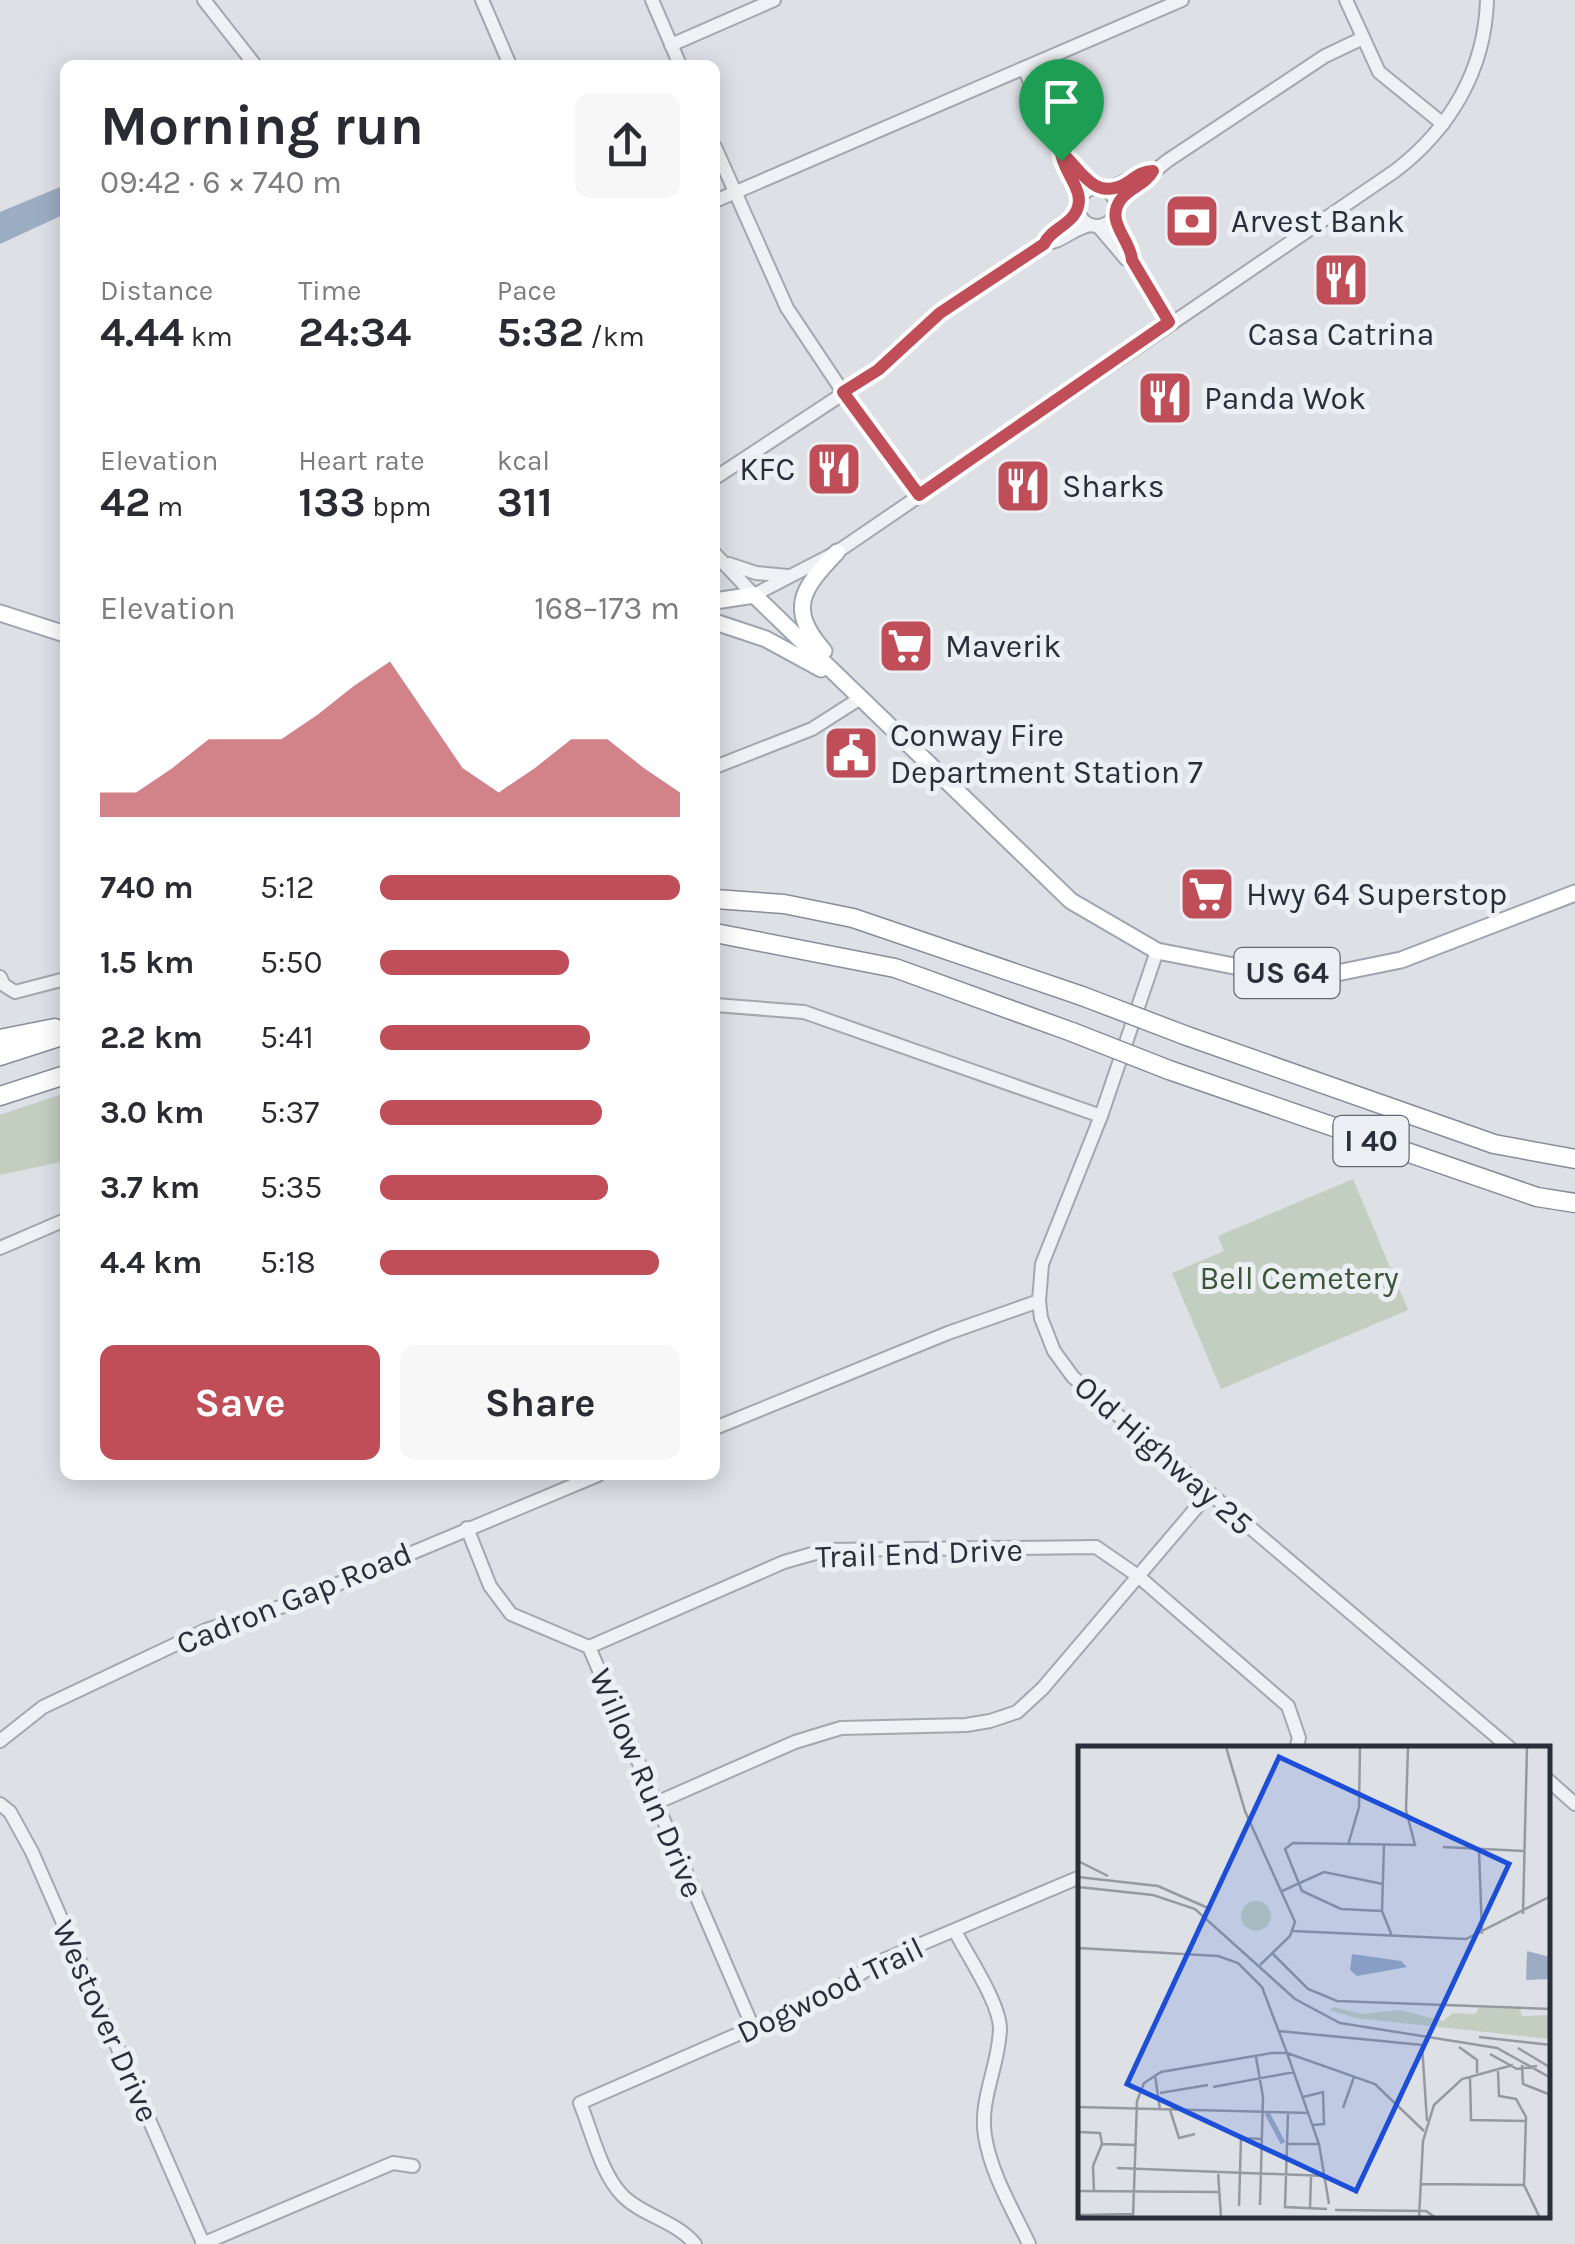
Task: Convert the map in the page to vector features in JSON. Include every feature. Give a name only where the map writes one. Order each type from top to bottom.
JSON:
[{"type":"highway","name":"I 40","points":[[720,898],[784,904],[853,918],[1494,1144],[1575,1158]]},
{"type":"highway","name":"I 40","points":[[720,935],[895,968],[1168,1070],[1537,1197],[1575,1202]]},
{"type":"highway","points":[[0,1039],[60,1027]]},
{"type":"highway","points":[[0,1056],[60,1037]]},
{"type":"highway","points":[[0,1096],[60,1078]]},
{"type":"main road","points":[[837,552],[809,582],[801,611],[814,640],[859,699]]},
{"type":"main road","points":[[720,600],[754,595]]},
{"type":"main road","name":"US 64","points":[[754,595],[1072,901],[1157,952],[1264,972],[1332,974],[1401,960],[1575,892]]},
{"type":"main road","points":[[0,613],[60,632]]},
{"type":"main road","points":[[720,624],[766,639],[822,670],[859,699]]},
{"type":"street","points":[[206,0],[252,60]]},
{"type":"street","points":[[482,0],[508,60]]},
{"type":"street","points":[[652,0],[678,60]]},
{"type":"street","points":[[671,44],[774,0]]},
{"type":"street","points":[[720,199],[1182,0]]},
{"type":"street","points":[[1346,0],[1379,72],[1443,124]]},
{"type":"street","points":[[720,559],[754,595],[837,552],[1395,171],[1443,124],[1472,74],[1481,48],[1487,0]]},
{"type":"street","points":[[720,475],[878,370],[940,313],[1044,244],[1073,230],[1108,222],[1123,197],[1153,171],[1325,56],[1363,38]]},
{"type":"street","points":[[1024,68],[1061,152],[1086,181],[1114,197],[1117,226],[1133,254],[1132,260],[1169,322]]},
{"type":"street","points":[[1061,152],[1061,161],[1076,189],[1082,218],[1108,234],[1126,259],[1132,260]]},
{"type":"street","points":[[720,159],[773,284],[843,392],[919,495]]},
{"type":"street","points":[[1044,244],[1046,237],[1068,222],[1085,193],[1122,186],[1144,171],[1153,171]]},
{"type":"street","points":[[720,557],[756,574],[794,575]]},
{"type":"street","points":[[720,765],[812,729],[859,699]]},
{"type":"street","name":"Old Highway 25","points":[[1157,952],[1101,1116],[1042,1264],[1039,1301],[1054,1351],[1073,1377],[1506,1746]]},
{"type":"street","points":[[0,977],[15,992],[60,980]]},
{"type":"street","points":[[720,1005],[804,1012],[1101,1116]]},
{"type":"street","points":[[0,1248],[60,1222]]},
{"type":"street","points":[[720,1426],[1039,1301]]},
{"type":"street","name":"Cadron Gap Road","points":[[0,1741],[43,1707],[206,1630],[290,1604],[586,1480]]},
{"type":"street","points":[[656,1803],[795,1742],[842,1728],[966,1725],[1017,1712],[1043,1688],[1208,1494]]},
{"type":"street","name":"Willow Run Drive","points":[[466,1528],[490,1586],[511,1614],[589,1648],[754,2030]]},
{"type":"street","name":"Trail End Drive","points":[[589,1648],[784,1562],[826,1550],[1096,1546],[1138,1576]]},
{"type":"street","points":[[1138,1576],[1288,1706],[1299,1738],[1297,1746]]},
{"type":"street","points":[[1550,1782],[1575,1804]]},
{"type":"street","name":"Westover Drive","points":[[0,1804],[10,1812],[32,1852],[203,2244]]},
{"type":"street","name":"Dogwood Trail","points":[[695,2244],[689,2236],[624,2198],[611,2180],[580,2103],[754,2030],[823,1997],[881,1961],[1078,1878]]},
{"type":"street","points":[[955,1931],[1000,2028],[984,2109],[985,2137],[994,2168],[1029,2244]]},
{"type":"street","points":[[203,2244],[393,2163],[413,2166]]},
{"type":"green space","points":[[60,1095],[60,1162],[0,1175],[0,1115]]},
{"type":"green space","name":"Bell Cemetery","points":[[1353,1179],[1408,1310],[1221,1389],[1172,1273],[1224,1251],[1218,1236]]},
{"type":"water","points":[[60,187],[60,216],[0,244],[0,212]]},
{"type":"place","name":"Arvest Bank","points":[[1192,221]]},
{"type":"place","name":"Casa Catrina","points":[[1341,280]]},
{"type":"place","name":"Panda Wok","points":[[1165,398]]},
{"type":"place","name":"KFC","points":[[834,469]]},
{"type":"place","name":"Sharks","points":[[1023,486]]},
{"type":"place","name":"Maverik","points":[[906,646]]},
{"type":"place","name":"Conway Fire Department Station 7","points":[[851,753]]},
{"type":"place","name":"Hwy 64 Superstop","points":[[1207,894]]},
{"type":"route","points":[[1061,152],[1086,181],[1104,190],[1122,186],[1144,171],[1153,171],[1123,197],[1115,214],[1117,226],[1133,254],[1132,260],[1169,322],[919,495],[843,392],[893,358],[940,313],[1044,244],[1046,237],[1068,222],[1079,202],[1061,161],[1061,152]]}]
